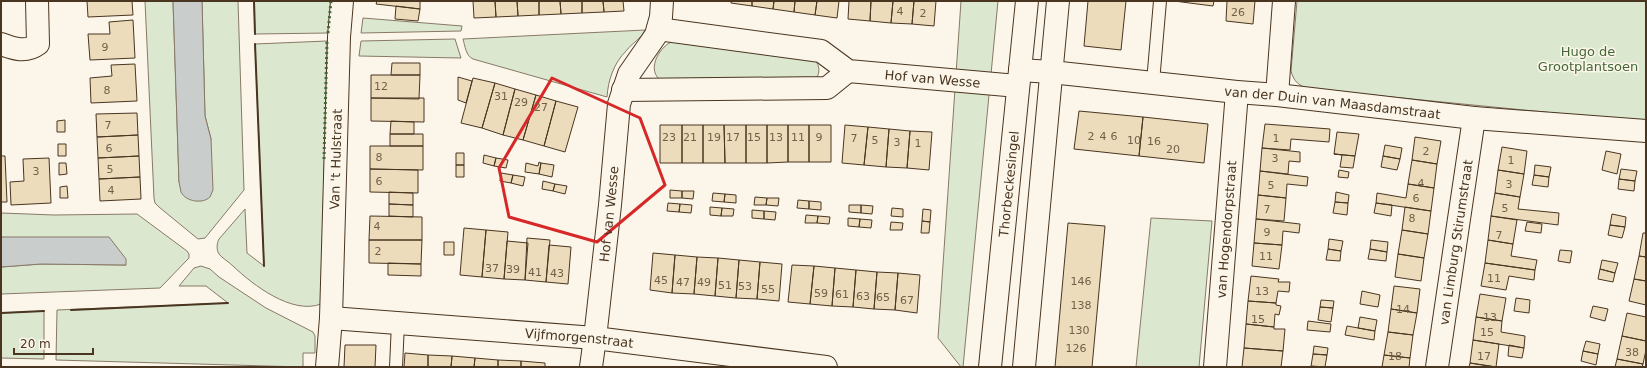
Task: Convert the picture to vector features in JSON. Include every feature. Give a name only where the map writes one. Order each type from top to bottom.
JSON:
[{"type":"street","points":[[1,44],[25,50],[33,48],[38,44],[37,1]]},
{"type":"street","name":"Van 't Hulstraat","points":[[327,367],[331,318],[339,37],[342,1]]},
{"type":"street","name":"Hof van Wesse","points":[[591,367],[610,206],[618,104],[632,70],[651,43],[658,29],[661,17],[662,1]]},
{"type":"street","name":"Thorbeckesingel","points":[[990,367],[1026,1]]},
{"type":"street","points":[[1024,367],[1058,1]]},
{"type":"street","points":[[1277,95],[1284,1]]},
{"type":"street","points":[[623,90],[827,88],[848,71],[821,51],[658,29]]},
{"type":"street","name":"Hof van Wesse","points":[[848,71],[1019,78]]},
{"type":"street","name":"van der Duin van Maasdamstraat","points":[[1019,78],[1051,72],[1277,95],[1474,118],[1646,131]]},
{"type":"street","name":"van Hogendorpstraat","points":[[1215,367],[1237,92]]},
{"type":"street","name":"van Limburg Stirumstraat","points":[[1437,367],[1474,118]]},
{"type":"street","name":"Vijfmorgenstraat","points":[[331,318],[595,338],[826,367]]},
{"type":"lane","points":[[1153,82],[1160,1]]},
{"type":"lane","points":[[396,367],[398,323]]},
{"type":"highlighted area","points":[[552,78],[640,118],[665,185],[597,242],[509,217],[499,168]]},
{"type":"green space","points":[[145,1],[173,1],[179,182],[202,201],[211,139],[205,116],[202,1],[238,1],[244,190],[205,238],[198,239],[155,203]]},
{"type":"green space","points":[[254,1],[331,1],[328,33],[255,34]]},
{"type":"green space","points":[[961,1],[998,1],[963,367],[961,367],[938,338]]},
{"type":"green space","name":"Hugo de Grootplantsoen","points":[[1297,1],[1646,1],[1646,122],[1306,88],[1295,81],[1291,71]]},
{"type":"green space","points":[[363,18],[462,26],[461,31],[361,33]]},
{"type":"green space","points":[[645,30],[641,36],[628,48],[615,66],[610,78],[607,97],[473,59],[467,53],[463,39]]},
{"type":"green space","points":[[455,39],[461,58],[359,56],[361,41]]},
{"type":"green space","points":[[327,41],[321,304],[310,306],[298,305],[286,302],[251,282],[220,256],[217,250],[217,244],[219,239],[245,209],[247,253],[264,266],[255,44]]},
{"type":"green space","points":[[674,41],[815,60],[819,70],[816,79],[659,79],[654,69],[657,57],[664,47]]},
{"type":"green space","points":[[1,213],[54,215],[137,214],[187,251],[189,258],[160,288],[1,294],[1,267],[41,264],[126,265],[1,237]]},
{"type":"green space","points":[[1151,218],[1212,221],[1199,367],[1136,367]]},
{"type":"green space","points":[[201,266],[210,269],[219,277],[266,308],[313,332],[315,336],[315,353],[303,353],[303,367],[56,360],[57,310],[228,303],[206,286],[179,286],[194,268]]},
{"type":"green space","points":[[44,311],[44,359],[1,358],[1,313]]},
{"type":"shaded area","points":[[173,1],[202,1],[205,116],[211,139],[213,190],[210,197],[203,201],[191,200],[183,195],[179,182]]},
{"type":"shaded area","points":[[1,237],[109,237],[126,259],[126,265],[41,264],[1,267]]},
{"type":"building","points":[[87,1],[132,1],[133,15],[88,17]]},
{"type":"building","points":[[377,1],[420,1],[420,9],[376,4]]},
{"type":"building","points":[[473,1],[495,1],[496,17],[474,18]]},
{"type":"building","points":[[495,1],[517,1],[518,16],[496,17]]},
{"type":"building","points":[[517,1],[539,1],[539,15],[518,16]]},
{"type":"building","points":[[539,1],[560,1],[561,14],[539,15]]},
{"type":"building","points":[[560,1],[582,1],[582,13],[561,14]]},
{"type":"building","points":[[582,1],[603,1],[604,12],[582,13]]},
{"type":"building","points":[[603,1],[623,1],[624,11],[604,12]]},
{"type":"building","points":[[731,1],[752,1],[752,6],[731,3]]},
{"type":"building","points":[[752,1],[774,1],[773,9],[752,6]]},
{"type":"building","points":[[774,1],[795,1],[794,12],[773,9]]},
{"type":"building","points":[[795,1],[817,1],[815,15],[794,12]]},
{"type":"building","points":[[817,1],[839,1],[837,18],[815,15]]},
{"type":"building","points":[[849,1],[871,1],[870,21],[848,19]]},
{"type":"building","points":[[871,1],[893,1],[891,23],[870,21]]},
{"type":"building","points":[[893,1],[914,1],[912,24],[891,23]]},
{"type":"building","points":[[914,1],[936,1],[934,26],[912,24]]},
{"type":"building","points":[[1088,1],[1126,1],[1121,50],[1084,46]]},
{"type":"building","points":[[1174,1],[1214,1],[1213,6]]},
{"type":"building","points":[[1227,1],[1255,1],[1253,24],[1226,21]]},
{"type":"building","points":[[396,6],[420,9],[418,21],[395,19]]},
{"type":"building","points":[[133,20],[135,58],[90,60],[88,34],[110,34],[109,22]]},
{"type":"building","points":[[392,63],[420,63],[420,75],[391,75]]},
{"type":"building","points":[[135,64],[137,101],[91,103],[90,78],[112,76],[111,65]]},
{"type":"building","points":[[371,75],[420,75],[419,99],[371,98]]},
{"type":"building","points":[[458,77],[472,81],[466,103],[458,100]]},
{"type":"building","points":[[473,78],[495,83],[482,128],[461,123]]},
{"type":"building","points":[[495,83],[515,89],[503,135],[482,128]]},
{"type":"building","points":[[515,89],[536,95],[523,140],[503,135]]},
{"type":"building","points":[[536,95],[556,101],[544,146],[523,140]]},
{"type":"building","points":[[371,98],[424,98],[424,122],[371,121]]},
{"type":"building","points":[[556,101],[578,107],[565,152],[544,146]]},
{"type":"building","points":[[1079,111],[1143,117],[1139,156],[1074,149]]},
{"type":"building","points":[[137,113],[138,135],[97,137],[96,114]]},
{"type":"building","points":[[1143,117],[1208,124],[1204,163],[1139,156]]},
{"type":"building","points":[[65,120],[65,132],[57,132],[57,121]]},
{"type":"building","points":[[391,121],[414,122],[414,134],[390,134]]},
{"type":"building","points":[[1265,124],[1330,129],[1329,142],[1291,139],[1290,150],[1262,148]]},
{"type":"building","points":[[660,125],[682,125],[682,163],[660,163]]},
{"type":"building","points":[[682,125],[703,125],[703,163],[682,163]]},
{"type":"building","points":[[703,125],[724,125],[725,163],[703,163]]},
{"type":"building","points":[[724,125],[746,125],[746,163],[725,163]]},
{"type":"building","points":[[746,125],[767,125],[767,163],[746,163]]},
{"type":"building","points":[[767,125],[788,125],[788,162],[767,163]]},
{"type":"building","points":[[788,125],[809,125],[809,162],[788,162]]},
{"type":"building","points":[[809,125],[831,125],[831,162],[809,162]]},
{"type":"building","points":[[845,125],[868,127],[864,165],[842,163]]},
{"type":"building","points":[[868,127],[889,129],[886,167],[864,165]]},
{"type":"building","points":[[889,129],[910,131],[907,168],[886,167]]},
{"type":"building","points":[[910,131],[932,132],[929,170],[907,168]]},
{"type":"building","points":[[1337,132],[1359,134],[1355,156],[1334,154]]},
{"type":"building","points":[[390,134],[423,134],[423,146],[390,146]]},
{"type":"building","points":[[138,135],[139,156],[98,158],[97,137]]},
{"type":"building","points":[[1415,137],[1441,141],[1437,164],[1412,160]]},
{"type":"building","points":[[58,144],[66,144],[66,156],[58,156]]},
{"type":"building","points":[[1385,145],[1402,148],[1400,159],[1383,156]]},
{"type":"building","points":[[370,146],[423,146],[423,170],[370,169]]},
{"type":"building","points":[[1502,147],[1527,151],[1524,174],[1498,170]]},
{"type":"building","points":[[1262,148],[1300,152],[1300,162],[1289,161],[1288,174],[1260,171]]},
{"type":"building","points":[[1606,151],[1621,154],[1617,174],[1602,170]]},
{"type":"building","points":[[456,153],[464,153],[464,165],[456,165]]},
{"type":"building","points":[[1334,154],[1355,156],[1353,168],[1340,167],[1342,155]]},
{"type":"building","points":[[484,155],[496,158],[494,166],[483,163]]},
{"type":"building","points":[[1,156],[5,156],[7,202],[1,202]]},
{"type":"building","points":[[139,156],[140,177],[99,179],[98,158]]},
{"type":"building","points":[[1383,156],[1400,159],[1397,170],[1381,167]]},
{"type":"building","points":[[49,158],[51,203],[11,205],[10,182],[24,181],[23,159]]},
{"type":"building","points":[[496,158],[508,160],[506,168],[494,166]]},
{"type":"building","points":[[1412,160],[1437,164],[1434,188],[1408,184]]},
{"type":"building","points":[[539,162],[541,163],[539,174],[525,172],[526,163],[538,166]]},
{"type":"building","points":[[59,163],[66,163],[67,174],[59,175]]},
{"type":"building","points":[[541,163],[554,165],[552,177],[539,174]]},
{"type":"building","points":[[456,165],[464,165],[464,177],[456,177]]},
{"type":"building","points":[[1535,165],[1551,167],[1549,177],[1534,175]]},
{"type":"building","points":[[370,169],[418,170],[418,193],[370,192]]},
{"type":"building","points":[[1621,169],[1637,171],[1635,181],[1619,179]]},
{"type":"building","points":[[1339,170],[1349,172],[1348,178],[1338,177]]},
{"type":"building","points":[[1498,170],[1524,174],[1520,197],[1495,193]]},
{"type":"building","points":[[1260,171],[1308,177],[1307,186],[1287,184],[1286,198],[1258,195]]},
{"type":"building","points":[[501,173],[513,175],[511,183],[500,181]]},
{"type":"building","points":[[513,175],[525,177],[523,186],[511,183]]},
{"type":"building","points":[[1534,175],[1549,177],[1548,187],[1532,185]]},
{"type":"building","points":[[140,177],[141,199],[100,201],[99,179]]},
{"type":"building","points":[[1619,179],[1635,181],[1634,191],[1618,189]]},
{"type":"building","points":[[543,181],[555,184],[553,191],[542,189]]},
{"type":"building","points":[[555,184],[567,186],[565,194],[553,191]]},
{"type":"building","points":[[1408,184],[1434,188],[1431,211],[1376,203],[1377,193],[1406,198]]},
{"type":"building","points":[[67,186],[68,198],[60,198],[60,187]]},
{"type":"building","points":[[670,190],[682,191],[682,198],[670,198]]},
{"type":"building","points":[[682,191],[694,191],[693,199],[682,198]]},
{"type":"building","points":[[389,192],[413,193],[413,205],[389,204]]},
{"type":"building","points":[[1336,192],[1349,195],[1348,203],[1335,202]]},
{"type":"building","points":[[713,193],[725,194],[724,202],[712,201]]},
{"type":"building","points":[[1495,193],[1520,197],[1518,209],[1559,213],[1558,225],[1491,216]]},
{"type":"building","points":[[725,194],[736,195],[736,203],[724,202]]},
{"type":"building","points":[[1258,195],[1286,198],[1284,221],[1256,219]]},
{"type":"building","points":[[755,197],[767,198],[766,205],[754,205]]},
{"type":"building","points":[[767,198],[779,198],[778,206],[766,205]]},
{"type":"building","points":[[798,200],[809,201],[809,209],[797,208]]},
{"type":"building","points":[[809,201],[821,202],[821,210],[809,209]]},
{"type":"building","points":[[1335,202],[1348,203],[1347,215],[1333,213]]},
{"type":"building","points":[[668,203],[680,204],[679,212],[667,211]]},
{"type":"building","points":[[1376,203],[1392,205],[1391,216],[1374,213]]},
{"type":"building","points":[[389,204],[413,205],[413,217],[389,216]]},
{"type":"building","points":[[680,204],[692,205],[691,213],[679,212]]},
{"type":"building","points":[[849,205],[861,205],[861,213],[849,212]]},
{"type":"building","points":[[861,205],[873,206],[872,214],[861,213]]},
{"type":"building","points":[[710,207],[722,208],[721,216],[710,215]]},
{"type":"building","points":[[1405,207],[1431,211],[1428,234],[1402,230]]},
{"type":"building","points":[[722,208],[734,209],[733,216],[721,216]]},
{"type":"building","points":[[892,208],[903,209],[903,217],[891,216]]},
{"type":"building","points":[[923,209],[931,210],[930,222],[922,221]]},
{"type":"building","points":[[752,210],[764,211],[764,219],[752,218]]},
{"type":"building","points":[[764,211],[776,212],[775,220],[764,219]]},
{"type":"building","points":[[1612,214],[1626,217],[1625,227],[1610,225]]},
{"type":"building","points":[[806,215],[818,216],[817,223],[805,223]]},
{"type":"building","points":[[370,216],[422,217],[422,240],[369,240]]},
{"type":"building","points":[[818,216],[830,217],[829,224],[817,223]]},
{"type":"building","points":[[1491,216],[1517,220],[1513,244],[1488,240]]},
{"type":"building","points":[[848,218],[860,219],[859,227],[848,226]]},
{"type":"building","points":[[860,219],[872,220],[871,228],[859,227]]},
{"type":"building","points":[[1256,219],[1300,224],[1299,233],[1283,231],[1282,245],[1254,243]]},
{"type":"building","points":[[922,221],[930,222],[929,233],[921,233]]},
{"type":"building","points":[[891,222],[903,223],[902,230],[890,230]]},
{"type":"building","points":[[1527,222],[1542,224],[1541,233],[1525,231]]},
{"type":"building","points":[[1068,223],[1105,226],[1092,367],[1055,367]]},
{"type":"building","points":[[1610,225],[1625,227],[1622,238],[1608,235]]},
{"type":"building","points":[[464,228],[486,230],[482,277],[460,275]]},
{"type":"building","points":[[486,230],[508,232],[504,279],[482,277]]},
{"type":"building","points":[[1402,230],[1428,234],[1424,258],[1398,254]]},
{"type":"building","points":[[1643,233],[1646,233],[1646,257],[1639,256]]},
{"type":"building","points":[[527,238],[550,240],[546,282],[525,280]]},
{"type":"building","points":[[1329,239],[1343,241],[1341,251],[1328,249]]},
{"type":"building","points":[[369,240],[422,240],[421,264],[369,263]]},
{"type":"building","points":[[1371,240],[1388,242],[1387,252],[1370,249]]},
{"type":"building","points":[[1488,240],[1513,244],[1511,256],[1537,260],[1535,270],[1485,263]]},
{"type":"building","points":[[507,241],[528,243],[525,280],[504,279]]},
{"type":"building","points":[[444,242],[454,242],[454,255],[444,255]]},
{"type":"building","points":[[1254,243],[1282,245],[1279,269],[1252,266]]},
{"type":"building","points":[[549,245],[571,247],[568,284],[546,282]]},
{"type":"building","points":[[1328,249],[1341,251],[1340,261],[1326,260]]},
{"type":"building","points":[[1370,249],[1387,252],[1386,261],[1368,259]]},
{"type":"building","points":[[1560,250],[1572,251],[1570,263],[1558,261]]},
{"type":"building","points":[[653,253],[675,255],[672,293],[650,290]]},
{"type":"building","points":[[1398,254],[1424,258],[1421,281],[1395,277]]},
{"type":"building","points":[[675,255],[697,257],[694,294],[672,293]]},
{"type":"building","points":[[1639,256],[1646,257],[1646,281],[1634,279]]},
{"type":"building","points":[[697,257],[718,258],[715,296],[694,294]]},
{"type":"building","points":[[718,258],[739,260],[736,298],[715,296]]},
{"type":"building","points":[[739,260],[760,262],[757,299],[736,298]]},
{"type":"building","points":[[1602,260],[1618,263],[1615,273],[1600,269]]},
{"type":"building","points":[[760,262],[782,264],[779,301],[757,299]]},
{"type":"building","points":[[388,263],[421,264],[421,276],[388,275]]},
{"type":"building","points":[[1485,263],[1535,270],[1534,280],[1509,276],[1506,290],[1481,286]]},
{"type":"building","points":[[792,265],[814,266],[810,304],[788,302]]},
{"type":"building","points":[[814,266],[835,268],[832,306],[810,304]]},
{"type":"building","points":[[835,268],[856,270],[853,307],[832,306]]},
{"type":"building","points":[[1600,269],[1615,273],[1613,282],[1598,279]]},
{"type":"building","points":[[856,270],[877,272],[874,309],[853,307]]},
{"type":"building","points":[[877,272],[898,273],[895,310],[874,309]]},
{"type":"building","points":[[898,273],[920,275],[917,313],[895,310]]},
{"type":"building","points":[[1251,276],[1279,279],[1278,282],[1290,282],[1289,292],[1278,291],[1276,303],[1248,301]]},
{"type":"building","points":[[1634,279],[1646,281],[1646,305],[1629,301]]},
{"type":"building","points":[[1394,286],[1420,289],[1417,313],[1391,309]]},
{"type":"building","points":[[1362,291],[1380,295],[1378,307],[1360,304]]},
{"type":"building","points":[[1480,294],[1506,298],[1502,321],[1476,317]]},
{"type":"building","points":[[1516,298],[1530,300],[1529,313],[1514,311]]},
{"type":"building","points":[[1321,300],[1334,301],[1333,308],[1320,307]]},
{"type":"building","points":[[1248,301],[1276,303],[1276,305],[1281,306],[1279,315],[1275,314],[1274,327],[1246,324]]},
{"type":"building","points":[[1593,306],[1608,309],[1605,321],[1590,317]]},
{"type":"building","points":[[1320,307],[1333,308],[1331,322],[1318,320]]},
{"type":"building","points":[[1391,309],[1417,313],[1413,335],[1388,332]]},
{"type":"building","points":[[1627,313],[1646,317],[1646,341],[1622,336]]},
{"type":"building","points":[[1360,317],[1377,320],[1375,331],[1358,328]]},
{"type":"building","points":[[1476,317],[1502,321],[1501,332],[1525,336],[1524,348],[1473,340]]},
{"type":"building","points":[[1308,321],[1331,324],[1330,332],[1307,330]]},
{"type":"building","points":[[1246,324],[1274,327],[1274,329],[1285,329],[1283,351],[1244,348]]},
{"type":"building","points":[[1347,326],[1375,331],[1374,340],[1345,335]]},
{"type":"building","points":[[1388,332],[1413,335],[1410,358],[1384,355]]},
{"type":"building","points":[[1622,336],[1646,341],[1643,364],[1617,359]]},
{"type":"building","points":[[1473,340],[1499,344],[1496,367],[1470,363]]},
{"type":"building","points":[[1586,341],[1600,344],[1598,354],[1583,351]]},
{"type":"building","points":[[345,345],[376,345],[375,367],[344,367]]},
{"type":"building","points":[[1509,345],[1524,348],[1522,358],[1508,356]]},
{"type":"building","points":[[1314,346],[1328,348],[1327,355],[1313,354]]},
{"type":"building","points":[[1244,348],[1283,351],[1281,367],[1242,367]]},
{"type":"building","points":[[1583,351],[1598,354],[1596,365],[1581,361]]},
{"type":"building","points":[[405,353],[428,355],[428,367],[404,367]]},
{"type":"building","points":[[1313,354],[1327,355],[1325,367],[1311,366]]},
{"type":"building","points":[[428,355],[452,356],[451,367],[428,367]]},
{"type":"building","points":[[1384,355],[1410,358],[1409,367],[1382,367]]},
{"type":"building","points":[[452,356],[475,358],[474,367],[451,367]]},
{"type":"building","points":[[475,358],[498,360],[498,367],[474,367]]},
{"type":"building","points":[[1617,359],[1643,364],[1642,367],[1615,367]]},
{"type":"building","points":[[498,360],[521,361],[521,367],[498,367]]},
{"type":"building","points":[[521,361],[545,363],[545,367],[521,367]]},
{"type":"building","points":[[1470,363],[1496,367],[1469,367]]},
{"type":"hedge","points":[[328,33],[331,1]]},
{"type":"hedge","points":[[324,159],[327,41]]},
{"type":"wall","points":[[254,1],[255,34]]},
{"type":"wall","points":[[255,44],[264,266]]},
{"type":"wall","points":[[71,310],[228,303]]},
{"type":"wall","points":[[1,313],[44,311]]}]
